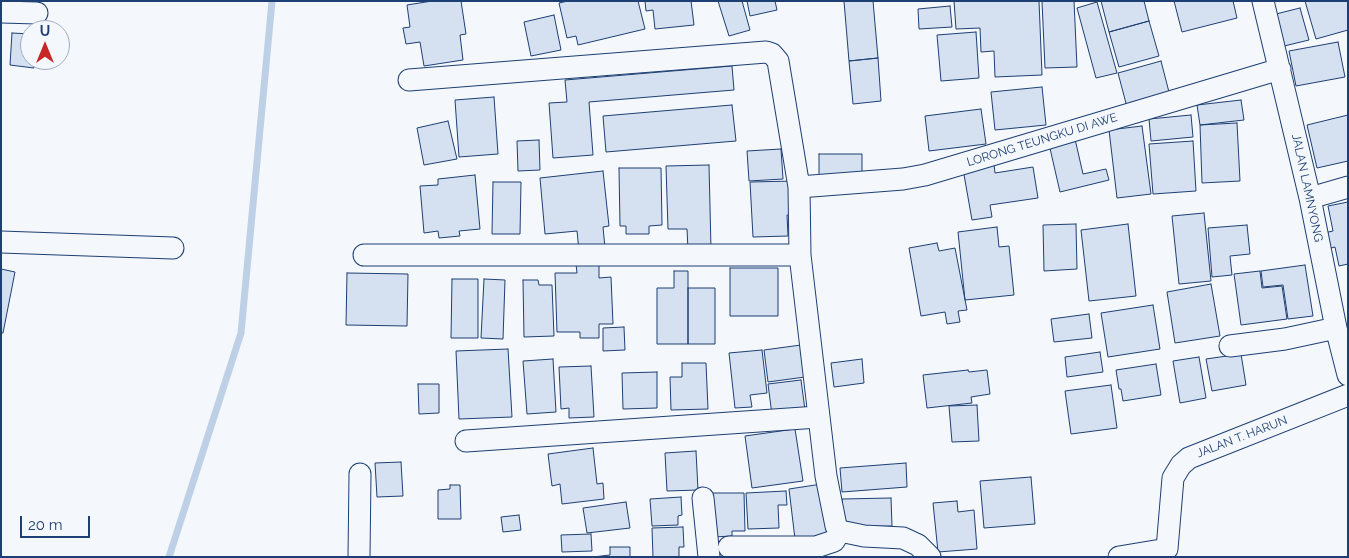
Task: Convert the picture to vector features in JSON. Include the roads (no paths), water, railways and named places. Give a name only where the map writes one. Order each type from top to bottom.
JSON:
[{"type":"street","name":"JALAN LAMNYONG","points":[[1263,1],[1310,198],[1336,328],[1348,375]]},
{"type":"street","points":[[1,12],[37,13]]},
{"type":"street","points":[[409,80],[766,52],[772,54],[778,61],[799,187],[800,255],[818,417],[834,519],[840,531]]},
{"type":"street","name":"LORONG TEUNGKU DI AWE","points":[[799,187],[925,176],[1280,69]]},
{"type":"street","points":[[1310,198],[1348,187]]},
{"type":"street","points":[[1,242],[173,248]]},
{"type":"street","points":[[364,255],[800,255]]},
{"type":"street","points":[[1230,346],[1285,339],[1336,328]]},
{"type":"street","name":"JALAN T. HARUN","points":[[1120,557],[1166,549],[1173,478],[1180,465],[1189,458],[1348,396]]},
{"type":"street","points":[[466,441],[818,417]]},
{"type":"street","points":[[359,557],[360,474]]},
{"type":"street","points":[[703,498],[710,557]]},
{"type":"street","points":[[729,547],[816,547],[834,541],[840,531]]},
{"type":"street","points":[[840,531],[864,536],[903,538],[918,545],[930,557]]},
{"type":"waterway","points":[[169,557],[241,333],[272,1]]}]
